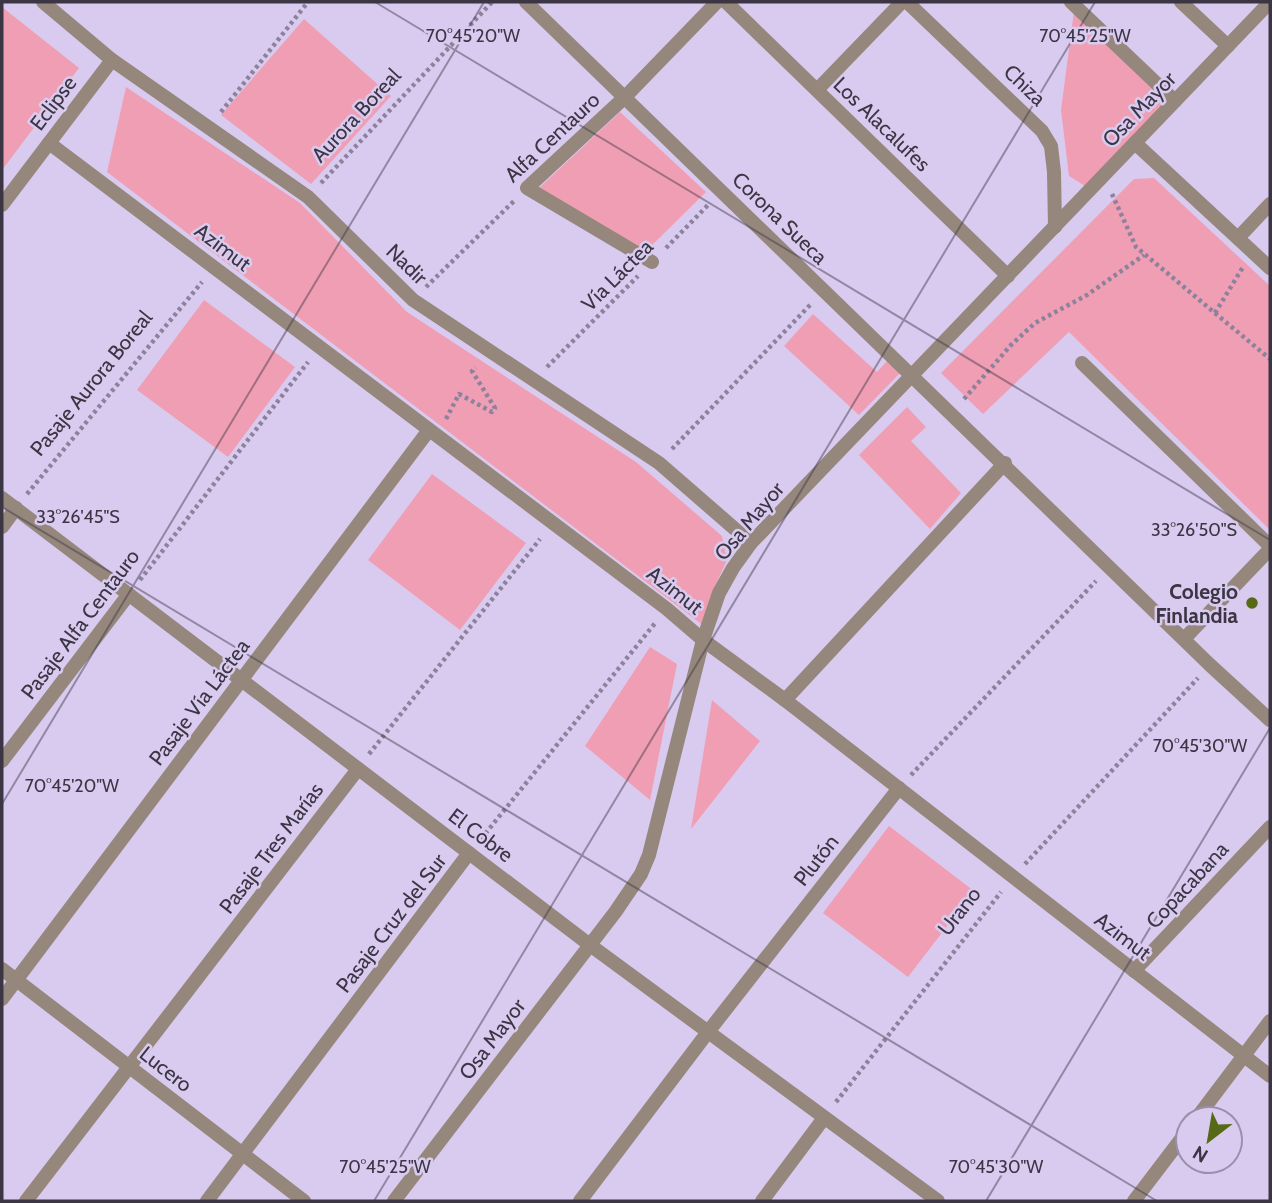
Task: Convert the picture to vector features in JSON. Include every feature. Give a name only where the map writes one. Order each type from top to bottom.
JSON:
[{"type":"street","name":"Nadir","points":[[43,2],[113,60],[308,197],[412,300],[659,463],[751,543]]},
{"type":"street","name":"Corona Sueca","points":[[527,2],[1005,463],[1210,665],[1270,720]]},
{"type":"street","name":"Alfa Centauro","points":[[527,188],[625,97],[717,2]]},
{"type":"street","name":"Los Alacalufes","points":[[726,2],[1008,276]]},
{"type":"street","points":[[817,90],[904,2]]},
{"type":"street","name":"Chiza","points":[[904,2],[1042,131],[1051,146],[1055,172],[1055,227]]},
{"type":"street","points":[[1071,2],[1175,101]]},
{"type":"street","points":[[1181,2],[1228,46]]},
{"type":"street","name":"Osa Mayor","points":[[394,1201],[629,893],[649,855],[703,640],[719,593],[751,543],[1270,2]]},
{"type":"street","name":"Eclipse","points":[[2,205],[113,60]]},
{"type":"street","name":"Azimut","points":[[49,143],[667,609],[703,640],[785,700],[1270,1076]]},
{"type":"street","points":[[1135,143],[1270,268]]},
{"type":"street","points":[[527,188],[652,261]]},
{"type":"street","points":[[1238,238],[1270,204]]},
{"type":"street","points":[[1082,363],[1270,548],[1184,639]]},
{"type":"street","name":"Pasaje Vía Láctea","points":[[2,999],[429,430]]},
{"type":"street","points":[[785,700],[1005,463]]},
{"type":"street","name":"El Cobre","points":[[2,498],[590,945],[937,1201]]},
{"type":"street","points":[[2,527],[16,508]]},
{"type":"street","name":"Pasaje Alfa Centauro","points":[[2,761],[129,594]]},
{"type":"street","name":"Pasaje Tres Marías","points":[[26,1201],[358,769]]},
{"type":"street","name":"Plutón","points":[[580,1201],[708,1032],[899,789]]},
{"type":"street","name":"Copacabana","points":[[1134,971],[1270,827]]},
{"type":"street","name":"Pasaje Cruz del Sur","points":[[207,1201],[469,853]]},
{"type":"street","name":"Lucero","points":[[2,969],[304,1201]]},
{"type":"street","points":[[1206,1105],[1270,1021]]},
{"type":"street","points":[[762,1201],[824,1118]]},
{"type":"street","points":[[1134,1201],[1174,1148]]},
{"type":"path","points":[[209,126],[309,2]]},
{"type":"path","name":"Aurora Boreal","points":[[308,197],[492,2]]},
{"type":"path","name":"Alfa Centauro","points":[[412,300],[527,188]]},
{"type":"path","name":"Vía Láctea","points":[[534,380],[722,191]]},
{"type":"path","points":[[1114,199],[1136,247],[1270,359]]},
{"type":"path","points":[[951,412],[1011,345],[1035,323],[1087,295],[1144,255]]},
{"type":"path","name":"Pasaje Aurora Boreal","points":[[16,508],[214,267]]},
{"type":"path","points":[[1215,313],[1242,270]]},
{"type":"path","points":[[659,463],[824,290]]},
{"type":"path","name":"Pasaje Alfa Centauro","points":[[129,594],[320,347]]},
{"type":"path","points":[[429,430],[447,419],[459,394],[492,412],[495,408],[472,371],[474,367],[485,373]]},
{"type":"path","points":[[358,769],[553,523]]},
{"type":"path","points":[[899,789],[1110,566]]},
{"type":"path","name":"Pasaje Cruz del Sur","points":[[469,853],[667,609]]},
{"type":"path","name":"Urano","points":[[824,1118],[1012,878],[1210,665]]},
{"type":"shaded area","points":[[2,7],[79,68],[2,170]]},
{"type":"shaded area","points":[[1074,11],[1169,100],[1085,186],[1069,176],[1061,110]]},
{"type":"shaded area","points":[[304,19],[391,96],[311,184],[221,115]]},
{"type":"shaded area","points":[[126,87],[300,203],[407,312],[636,462],[722,536],[727,560],[714,588],[704,626],[107,172]]},
{"type":"shaded area","points":[[620,112],[706,192],[644,253],[538,189]]},
{"type":"shaded area","points":[[1154,178],[1270,286],[1270,530],[1069,332],[983,414],[941,373],[1134,179]]},
{"type":"shaded area","points":[[204,300],[295,367],[228,457],[137,390]]},
{"type":"shaded area","points":[[813,314],[877,372],[888,360],[901,372],[859,415],[784,346]]},
{"type":"shaded area","points":[[907,407],[926,427],[911,441],[961,493],[930,529],[859,455]]},
{"type":"shaded area","points":[[432,474],[526,543],[460,630],[368,560]]},
{"type":"shaded area","points":[[650,647],[677,664],[650,800],[585,746]]},
{"type":"shaded area","points":[[712,700],[760,741],[691,829]]},
{"type":"shaded area","points":[[889,826],[974,891],[908,977],[823,913]]},
{"type":"place","name":"Colegio Finlandia","points":[[1252,603]]}]
